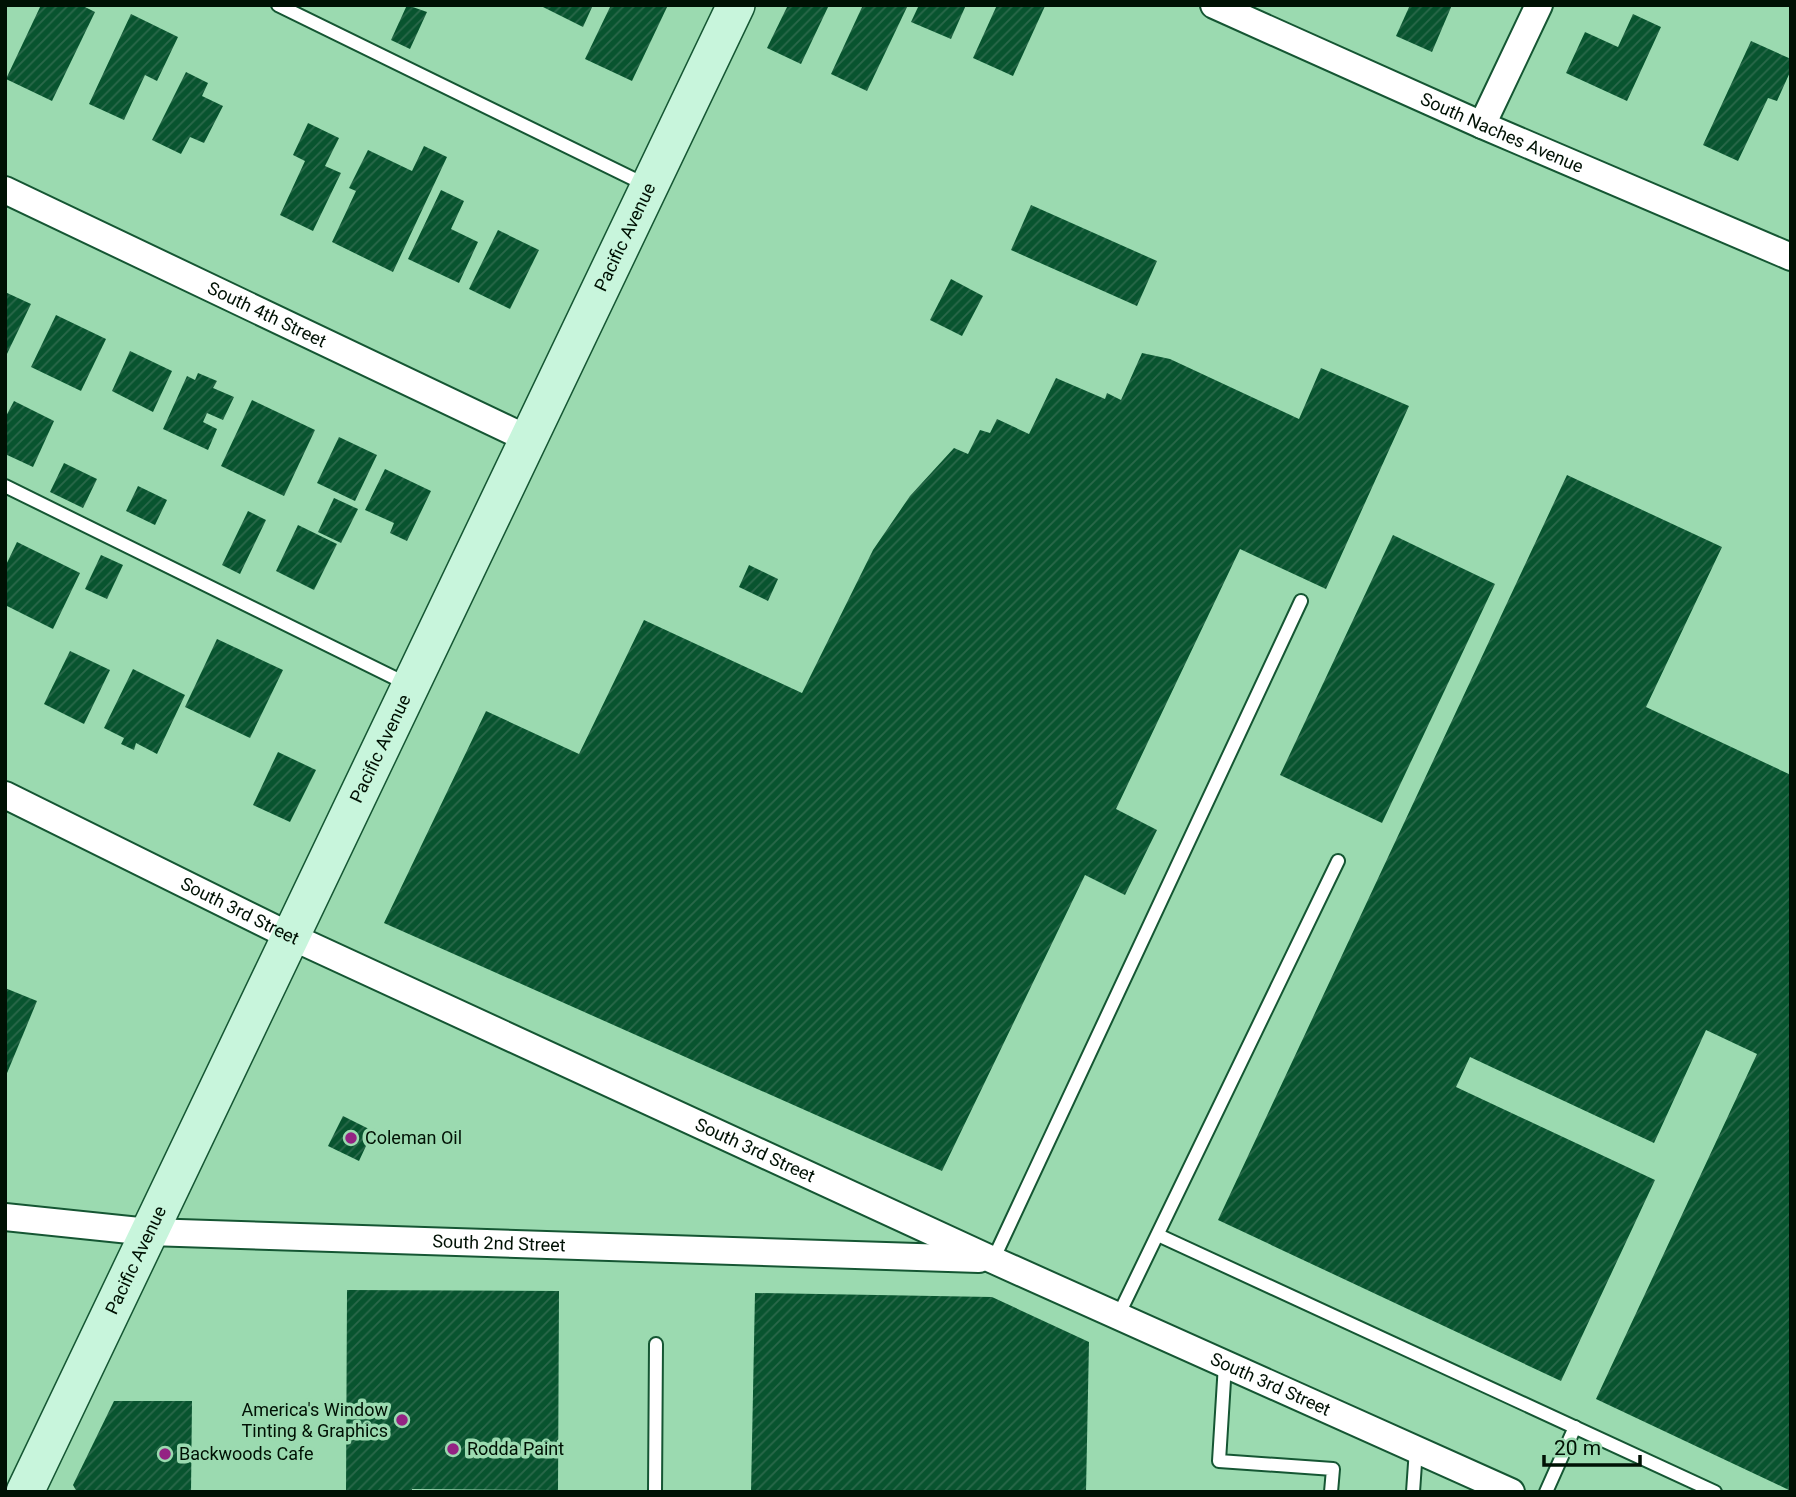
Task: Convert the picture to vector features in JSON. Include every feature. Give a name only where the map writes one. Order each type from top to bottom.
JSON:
[{"type":"street","name":"Pacific Avenue","points":[[25,1492],[736,5]]},
{"type":"street","name":"South Naches Avenue","points":[[1213,5],[1482,125],[1791,257]]},
{"type":"street","points":[[1482,125],[1539,5]]},
{"type":"street","name":"South 4th Street","points":[[5,190],[528,439]]},
{"type":"street","name":"South 3rd Street","points":[[5,795],[290,936],[993,1260],[1511,1492]]},
{"type":"street","name":"South 2nd Street","points":[[5,1217],[149,1232],[993,1260]]},
{"type":"lane","points":[[278,5],[649,186]]},
{"type":"lane","points":[[5,486],[411,685]]},
{"type":"lane","points":[[993,1260],[1301,601]]},
{"type":"lane","points":[[1118,1316],[1338,861]]},
{"type":"lane","points":[[1158,1235],[1715,1492]]},
{"type":"lane","points":[[655,1492],[656,1344]]},
{"type":"lane","points":[[1226,1364],[1219,1461],[1333,1469],[1331,1492]]},
{"type":"lane","points":[[1546,1492],[1575,1427]]},
{"type":"lane","points":[[1413,1492],[1416,1449]]},
{"type":"building","points":[[41,5],[81,5],[95,12],[52,101],[6,79]]},
{"type":"building","points":[[407,5],[427,12],[410,49],[391,40]]},
{"type":"building","points":[[539,5],[593,5],[583,27]]},
{"type":"building","points":[[611,5],[668,5],[632,81],[585,59]]},
{"type":"building","points":[[788,5],[829,5],[801,64],[767,48]]},
{"type":"building","points":[[863,5],[908,5],[867,91],[831,74]]},
{"type":"building","points":[[919,5],[966,5],[951,39],[911,22]]},
{"type":"building","points":[[997,5],[1045,6],[1013,76],[973,58]]},
{"type":"building","points":[[1410,5],[1452,5],[1432,52],[1396,36]]},
{"type":"building","points":[[131,14],[178,37],[157,81],[145,75],[124,120],[89,104]]},
{"type":"building","points":[[1633,14],[1661,27],[1627,101],[1566,73],[1585,32],[1618,47]]},
{"type":"building","points":[[1751,41],[1791,59],[1791,70],[1777,101],[1768,98],[1738,161],[1703,145]]},
{"type":"building","points":[[186,72],[208,83],[202,96],[223,106],[204,143],[190,137],[181,154],[152,140]]},
{"type":"building","points":[[308,123],[339,138],[325,166],[341,173],[313,231],[280,215],[305,161],[293,155]]},
{"type":"building","points":[[424,146],[447,157],[393,272],[332,242],[356,191],[349,188],[368,150],[412,171]]},
{"type":"building","points":[[441,190],[464,201],[451,229],[478,242],[459,283],[408,259]]},
{"type":"building","points":[[1031,205],[1157,261],[1137,306],[1011,250]]},
{"type":"building","points":[[498,230],[539,250],[510,309],[469,289]]},
{"type":"building","points":[[951,279],[983,296],[962,336],[930,320]]},
{"type":"building","points":[[5,292],[31,304],[5,358]]},
{"type":"building","points":[[56,315],[106,339],[81,391],[31,367]]},
{"type":"building","points":[[130,351],[172,371],[153,412],[112,391]]},
{"type":"building","points":[[1142,353],[1170,359],[1299,419],[1321,368],[1409,406],[1326,589],[1240,549],[1116,809],[1157,830],[1125,895],[1085,875],[942,1171],[384,923],[486,711],[579,754],[644,620],[802,693],[873,550],[910,496],[954,448],[968,454],[980,430],[990,433],[997,419],[1029,434],[1056,378],[1105,399],[1107,393],[1121,400]]},
{"type":"building","points":[[198,373],[217,381],[213,388],[234,397],[223,420],[207,413],[203,422],[217,429],[208,450],[163,429],[187,376],[195,380]]},
{"type":"building","points":[[252,400],[315,430],[284,496],[221,466]]},
{"type":"building","points":[[14,401],[54,421],[33,467],[5,454],[5,418]]},
{"type":"building","points":[[339,437],[377,455],[355,501],[317,483]]},
{"type":"building","points":[[64,463],[97,479],[83,508],[50,492]]},
{"type":"building","points":[[385,469],[431,491],[407,541],[390,533],[394,523],[365,510]]},
{"type":"building","points":[[1567,475],[1722,547],[1646,707],[1791,775],[1791,1491],[1596,1399],[1757,1054],[1706,1030],[1654,1143],[1470,1057],[1456,1087],[1655,1180],[1561,1381],[1218,1220]]},
{"type":"building","points":[[138,486],[167,500],[155,525],[126,511]]},
{"type":"building","points":[[334,498],[358,509],[341,543],[318,532]]},
{"type":"building","points":[[248,511],[266,520],[240,574],[222,565]]},
{"type":"building","points":[[298,525],[337,544],[314,590],[276,571]]},
{"type":"building","points":[[1393,535],[1495,584],[1382,823],[1280,775]]},
{"type":"building","points":[[17,542],[80,573],[53,629],[5,605],[5,567]]},
{"type":"building","points":[[101,555],[123,565],[107,599],[85,589]]},
{"type":"building","points":[[749,565],[778,579],[768,601],[739,587]]},
{"type":"building","points":[[217,639],[283,670],[250,738],[185,707]]},
{"type":"building","points":[[70,651],[110,670],[84,724],[44,704]]},
{"type":"building","points":[[133,669],[185,695],[157,754],[136,743],[134,750],[121,744],[124,738],[104,728]]},
{"type":"building","points":[[278,752],[316,770],[290,822],[253,805]]},
{"type":"building","points":[[5,988],[37,1001],[5,1078]]},
{"type":"building","name":"Coleman Oil","points":[[343,1116],[373,1131],[359,1161],[328,1146]]},
{"type":"building","points":[[347,1290],[559,1291],[558,1490],[412,1489],[412,1492],[346,1492]]},
{"type":"building","points":[[755,1293],[992,1297],[1089,1342],[1086,1492],[751,1492]]},
{"type":"building","points":[[114,1401],[192,1401],[191,1492],[77,1492],[73,1485]]},
{"type":"place","name":"Coleman Oil","points":[[351,1138]]},
{"type":"place","name":"America's Window Tinting & Graphics","points":[[402,1420]]},
{"type":"place","name":"Rodda Paint","points":[[453,1449]]},
{"type":"place","name":"Backwoods Cafe","points":[[165,1454]]}]
